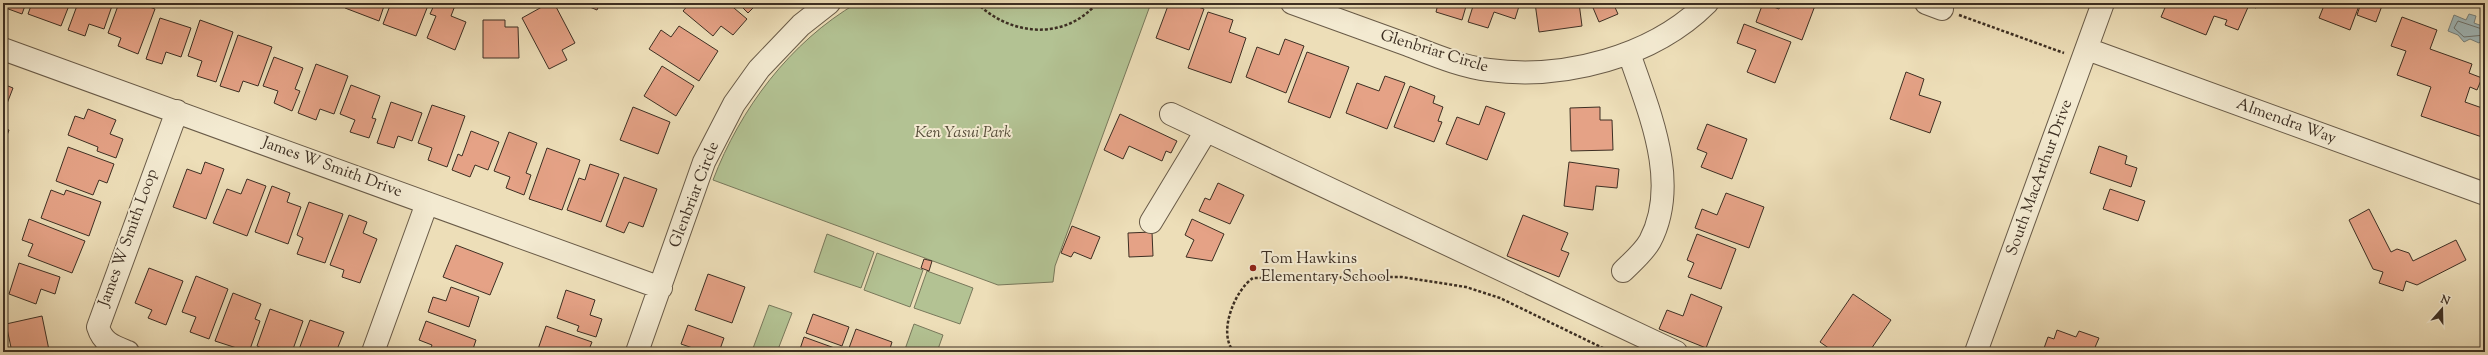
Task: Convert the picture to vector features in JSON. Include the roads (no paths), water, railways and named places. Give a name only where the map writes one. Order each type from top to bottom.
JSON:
[{"type":"street","name":"Glenbriar Circle","points":[[637,352],[661,288],[704,162],[734,104],[759,69],[801,25],[829,3]]},
{"type":"street","name":"Glenbriar Circle","points":[[1292,3],[1443,58],[1488,70],[1533,73],[1578,69],[1629,53],[1657,39],[1699,12],[1707,3]]},
{"type":"street","name":"South MacArthur Drive","points":[[1976,352],[2103,3]]},
{"type":"street","name":"James W Smith Drive","points":[[3,49],[661,288]]},
{"type":"street","points":[[1623,271],[1650,242],[1661,211],[1662,183],[1657,136],[1629,53]]},
{"type":"street","name":"Almendra Way","points":[[2085,55],[2485,194]]},
{"type":"street","name":"James W Smith Loop","points":[[128,352],[108,343],[101,338],[98,327],[177,111]]},
{"type":"street","points":[[1171,114],[1676,352]]},
{"type":"street","points":[[1151,222],[1206,131]]},
{"type":"street","points":[[373,352],[427,203]]},
{"type":"water","points":[[2469,14],[2476,16],[2474,23],[2485,27],[2485,38],[2479,43],[2470,39],[2464,42],[2458,35],[2448,31],[2454,15],[2466,20]]},
{"type":"place","name":"Tom Hawkins Elementary School","points":[[1253,268]]},
{"type":"park label","name":"Ken Yasui Park","points":[[963,133]]}]
